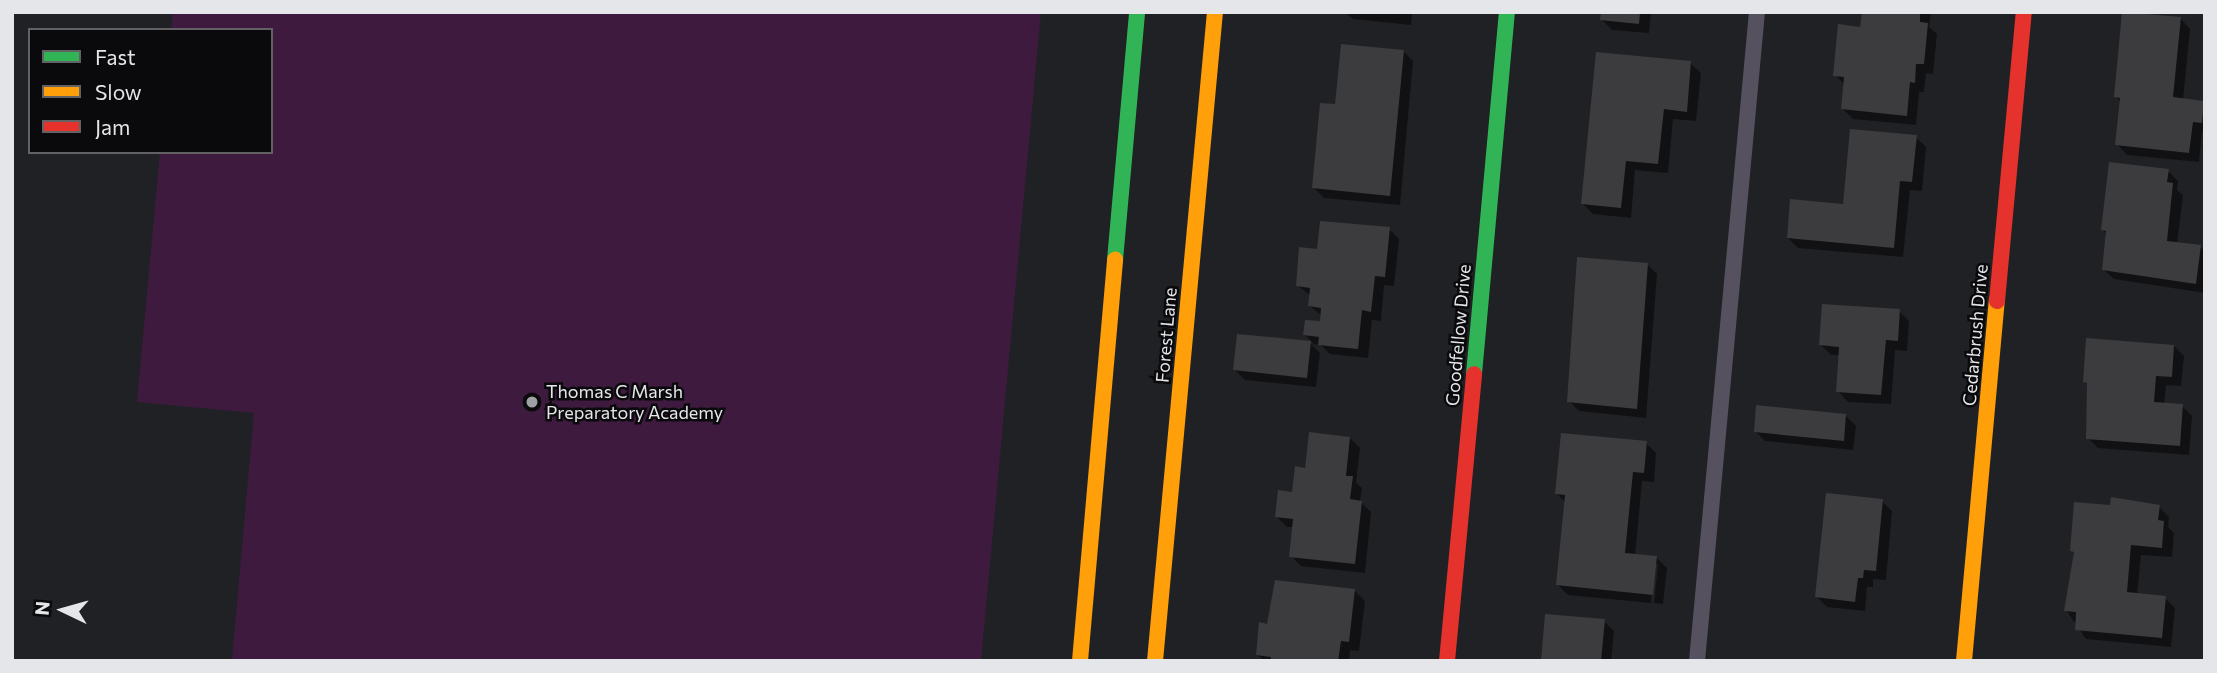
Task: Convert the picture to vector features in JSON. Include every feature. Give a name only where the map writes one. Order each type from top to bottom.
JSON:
[{"type":"main road","points":[[1080,661],[1137,12]]},
{"type":"main road","name":"Forest Lane","points":[[1155,661],[1215,12]]},
{"type":"main road","name":"Goodfellow Drive","points":[[1447,661],[1507,12]]},
{"type":"main road","name":"Cedarbrush Drive","points":[[1964,661],[2024,12]]},
{"type":"lane","points":[[1697,661],[1757,12]]},
{"type":"shaded area","name":"Thomas C Marsh Preparatory Academy","points":[[173,12],[1041,12],[981,661],[232,659],[254,413],[137,402],[160,154],[273,154],[273,28],[171,28]]},
{"type":"building","points":[[1601,12],[1640,12],[1639,24],[1600,20]]},
{"type":"building","points":[[1862,12],[1920,12],[1920,22],[1928,23],[1924,64],[1916,64],[1915,83],[1910,82],[1907,116],[1841,109],[1844,77],[1833,76],[1838,24],[1860,27]]},
{"type":"building","points":[[2122,12],[2181,17],[2173,97],[2204,101],[2202,123],[2193,122],[2189,153],[2115,145],[2120,98],[2114,97]]},
{"type":"building","points":[[1341,44],[1404,50],[1390,196],[1312,188],[1320,103],[1335,104]]},
{"type":"building","points":[[1596,52],[1691,61],[1687,112],[1664,109],[1658,164],[1626,161],[1621,208],[1581,204]]},
{"type":"building","points":[[1850,129],[1917,135],[1912,182],[1900,181],[1894,248],[1787,238],[1790,199],[1843,204]]},
{"type":"building","points":[[2109,162],[2169,169],[2167,182],[2173,183],[2167,241],[2201,245],[2196,284],[2102,270],[2106,231],[2101,230]]},
{"type":"building","points":[[1320,221],[1390,227],[1385,277],[1375,276],[1371,312],[1362,310],[1358,349],[1318,345],[1319,337],[1303,335],[1305,320],[1320,321],[1321,308],[1308,306],[1310,288],[1296,286],[1299,247],[1317,249]]},
{"type":"building","points":[[1577,257],[1648,263],[1637,409],[1567,402]]},
{"type":"building","points":[[1822,304],[1900,309],[1898,341],[1886,340],[1881,395],[1836,392],[1839,347],[1819,345]]},
{"type":"building","points":[[1237,334],[1311,341],[1307,378],[1233,370]]},
{"type":"building","points":[[2086,338],[2174,345],[2172,377],[2156,376],[2154,402],[2183,404],[2180,446],[2086,439],[2087,383],[2083,382]]},
{"type":"building","points":[[1756,405],[1846,414],[1844,441],[1754,432]]},
{"type":"building","points":[[1309,432],[1350,437],[1346,476],[1353,476],[1350,499],[1362,501],[1355,564],[1289,557],[1293,519],[1275,517],[1278,490],[1292,492],[1295,466],[1305,468]]},
{"type":"building","points":[[1561,433],[1647,441],[1644,473],[1633,472],[1625,553],[1657,556],[1653,595],[1556,585],[1565,495],[1555,494]]},
{"type":"building","points":[[1826,493],[1883,499],[1876,571],[1864,570],[1863,578],[1858,578],[1855,602],[1815,597]]},
{"type":"building","points":[[2111,497],[2160,505],[2158,520],[2164,521],[2162,548],[2131,545],[2127,592],[2166,596],[2162,638],[2075,630],[2076,612],[2064,611],[2074,552],[2070,551],[2074,502],[2110,505]]},
{"type":"building","points":[[1275,580],[1355,589],[1349,642],[1341,641],[1338,661],[1271,661],[1271,657],[1256,655],[1259,622],[1267,624]]},
{"type":"building","points":[[1545,614],[1605,619],[1601,661],[1541,661]]},
{"type":"traffic: fast","points":[[1115,260],[1137,12]]},
{"type":"traffic: fast","points":[[1474,374],[1507,12]]},
{"type":"traffic: slow","points":[[1155,661],[1215,12]]},
{"type":"traffic: slow","points":[[1080,661],[1115,260]]},
{"type":"traffic: slow","points":[[1964,661],[1997,301]]},
{"type":"traffic: jam","points":[[1997,301],[2024,12]]},
{"type":"traffic: jam","points":[[1447,661],[1474,374]]},
{"type":"place","name":"Thomas C Marsh Preparatory Academy","points":[[532,402]]}]
